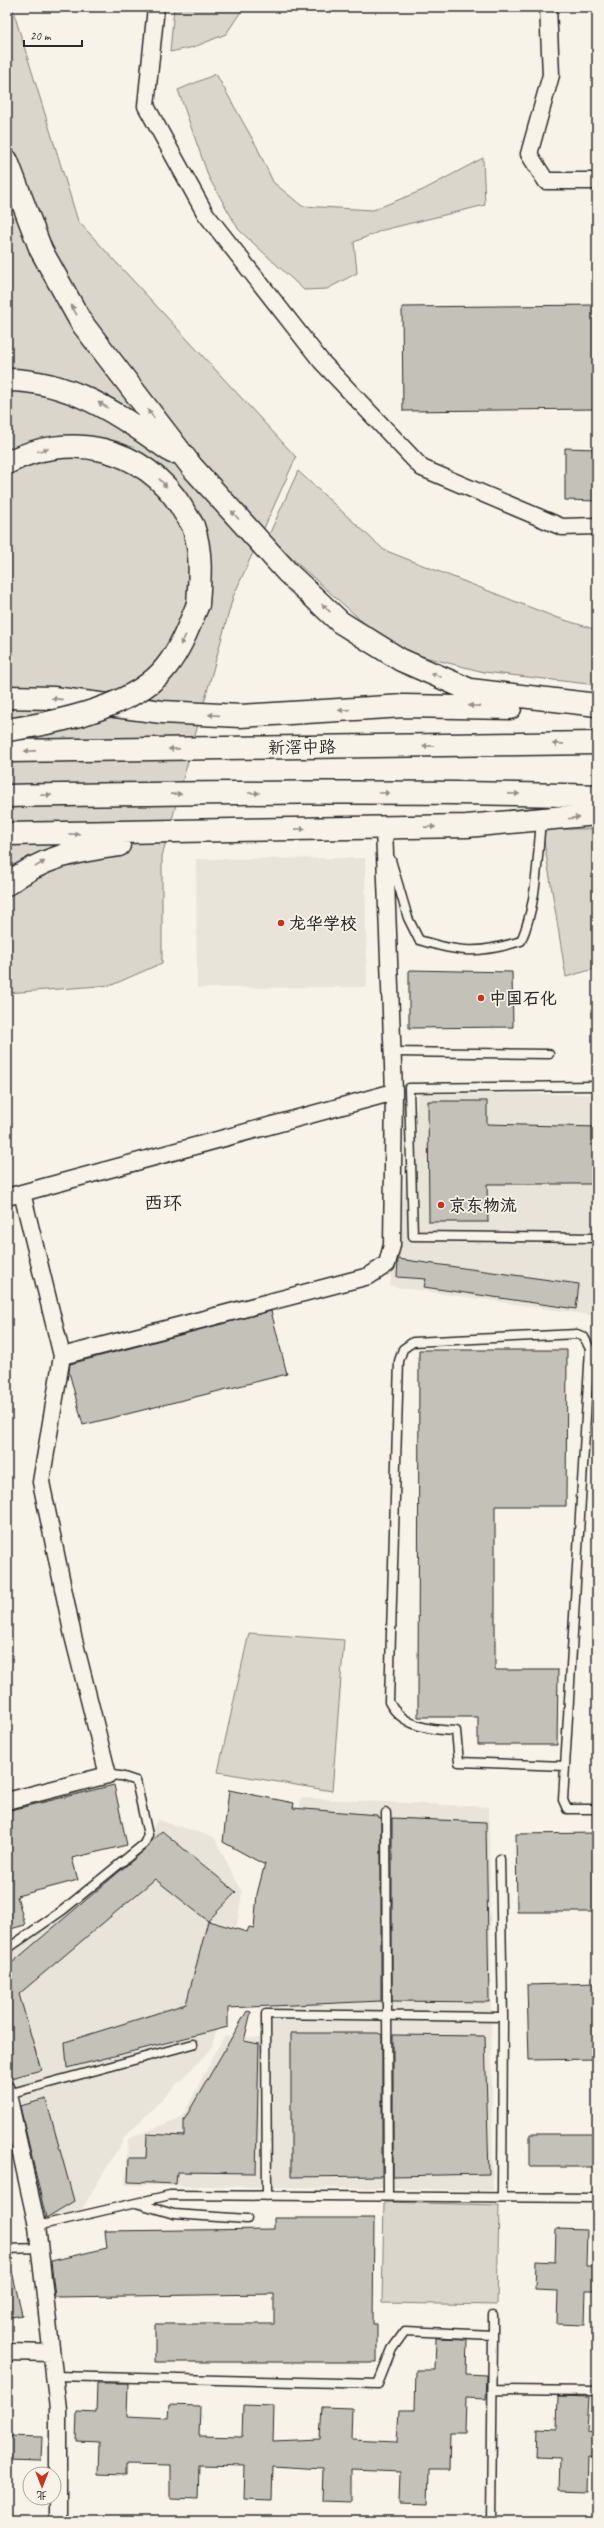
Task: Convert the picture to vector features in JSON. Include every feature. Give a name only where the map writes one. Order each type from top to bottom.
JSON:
[{"type":"highway","points":[[7,161],[41,250],[81,322],[192,467],[288,573],[340,622],[401,660],[470,690],[597,705]]},
{"type":"highway","points":[[16,380],[72,391],[92,399],[138,428],[192,467]]},
{"type":"highway","points":[[7,463],[21,456],[59,446],[95,448],[126,456],[153,472],[173,494],[193,526],[201,565],[198,604],[185,638],[166,668],[142,689],[106,706],[62,720],[7,730]]},
{"type":"highway","points":[[7,698],[53,698],[162,712],[240,716],[404,706],[597,710]]},
{"type":"highway","name":"新滘中路","points":[[7,751],[597,743]]},
{"type":"highway","points":[[7,796],[215,793],[476,793],[597,796]]},
{"type":"highway","points":[[7,834],[261,830],[385,836],[467,826],[540,821],[597,814]]},
{"type":"highway","points":[[7,884],[48,860],[75,852],[172,837],[261,830]]},
{"type":"street","points":[[156,7],[146,106],[205,213],[321,361],[422,468],[562,527],[597,526]]},
{"type":"street","points":[[548,7],[551,75],[529,154],[546,181],[597,181]]},
{"type":"street","points":[[62,1356],[369,1276],[387,1264],[392,1245],[394,1092],[385,836]]},
{"type":"street","points":[[7,1801],[108,1775],[72,1636],[41,1482],[62,1356],[14,1195],[394,1092]]},
{"type":"street","points":[[8,2092],[37,2226],[58,2409],[58,2521]]},
{"type":"street","points":[[7,2352],[51,2353]]},
{"type":"lane","points":[[385,836],[408,918],[419,940],[451,950],[490,951],[521,941],[529,923],[535,886],[540,821]]},
{"type":"lane","points":[[392,1052],[549,1054]]},
{"type":"lane","points":[[597,1086],[409,1088],[413,1236],[597,1238]]},
{"type":"lane","points":[[565,1766],[459,1762],[456,1731],[432,1730],[419,1726],[397,1714],[389,1702],[399,1361],[403,1349],[413,1342],[577,1334],[588,1342],[590,1349],[563,1800],[567,1809],[597,1809]]},
{"type":"lane","points":[[7,1949],[63,1910],[144,1844],[148,1835],[142,1800],[136,1781],[121,1776],[108,1775]]},
{"type":"lane","points":[[386,1813],[388,2196]]},
{"type":"lane","points":[[500,1859],[503,2017],[502,2197]]},
{"type":"lane","points":[[267,2196],[266,2014],[503,2017]]},
{"type":"lane","points":[[8,2092],[193,2044]]},
{"type":"lane","points":[[37,2226],[133,2202],[170,2195],[597,2198]]},
{"type":"lane","points":[[133,2202],[174,2214],[247,2219]]},
{"type":"lane","points":[[7,2249],[39,2248]]},
{"type":"lane","points":[[491,2521],[493,2315]]},
{"type":"lane","points":[[54,2376],[378,2384],[392,2349],[405,2331],[493,2335]]},
{"type":"lane","points":[[493,2390],[597,2391]]},
{"type":"shaded area","points":[[7,7],[12,7],[78,221],[296,457],[233,597],[162,856],[162,963],[112,985],[7,993]]},
{"type":"shaded area","points":[[174,7],[244,7],[226,34],[194,47],[170,52]]},
{"type":"shaded area","points":[[216,74],[257,147],[273,182],[302,206],[373,210],[423,190],[483,158],[485,205],[383,230],[354,242],[357,273],[327,289],[304,290],[239,230],[209,178],[178,90]]},
{"type":"shaded area","points":[[298,471],[384,550],[555,617],[597,630],[597,685],[484,672],[393,649],[268,537]]},
{"type":"shaded area","points":[[542,829],[597,829],[597,968],[566,977]]},
{"type":"shaded area","name":"龙华学校","points":[[365,858],[367,987],[197,988],[196,859]]},
{"type":"shaded area","points":[[418,1094],[597,1094],[597,1316],[390,1286]]},
{"type":"shaded area","points":[[249,1633],[344,1640],[332,1791],[218,1772]]},
{"type":"shaded area","points":[[301,1798],[489,1807],[493,2190],[125,2185],[128,2139],[182,2117],[224,2036],[260,2038],[260,2008],[273,2008]]},
{"type":"shaded area","points":[[158,1820],[214,1837],[242,1892],[227,1993],[211,2049],[125,2137],[82,2209],[40,2220],[7,2089],[7,1944],[66,1905],[141,1844]]},
{"type":"shaded area","points":[[384,2202],[499,2205],[497,2305],[382,2303]]},
{"type":"building","points":[[597,305],[597,409],[403,411],[402,307]]},
{"type":"building","points":[[565,448],[597,449],[597,501],[565,500]]},
{"type":"building","points":[[409,970],[512,972],[513,1027],[409,1028]]},
{"type":"building","points":[[428,1101],[487,1101],[487,1124],[597,1127],[597,1184],[487,1184],[488,1222],[429,1222]]},
{"type":"building","points":[[398,1259],[579,1284],[576,1309],[424,1287],[426,1279],[397,1277]]},
{"type":"building","points":[[271,1311],[287,1374],[83,1425],[69,1372],[70,1364]]},
{"type":"building","points":[[419,1350],[567,1350],[566,1506],[495,1506],[495,1670],[558,1670],[557,1745],[478,1745],[478,1717],[418,1717]]},
{"type":"building","points":[[114,1785],[127,1845],[72,1858],[78,1880],[17,1896],[25,1925],[7,1930],[7,1811]]},
{"type":"building","points":[[229,1790],[294,1803],[293,1808],[377,1815],[377,1817],[381,1818],[381,2001],[228,2008],[228,2027],[67,2068],[65,2042],[186,2004],[208,1921],[247,1932],[249,1927],[254,1928],[257,1894],[265,1863],[263,1864],[223,1842]]},
{"type":"building","points":[[392,1818],[486,1822],[489,2002],[392,2001]]},
{"type":"building","points":[[162,1831],[236,1892],[208,1921],[155,1879],[19,1994],[41,2070],[11,2078],[7,2065],[7,1967],[147,1848],[152,1840]]},
{"type":"building","points":[[597,1833],[597,1912],[517,1912],[516,1834]]},
{"type":"building","points":[[597,1983],[597,2059],[529,2060],[527,1985]]},
{"type":"building","points":[[247,2011],[251,2012],[244,2041],[259,2044],[256,2173],[177,2172],[176,2184],[128,2182],[129,2158],[146,2158],[147,2134],[184,2136],[184,2120]]},
{"type":"building","points":[[291,2033],[378,2033],[382,2035],[382,2176],[291,2177]]},
{"type":"building","points":[[393,2035],[485,2036],[489,2174],[393,2176]]},
{"type":"building","points":[[46,2099],[74,2201],[46,2218],[20,2106]]},
{"type":"building","points":[[530,2134],[597,2134],[597,2167],[530,2167]]},
{"type":"building","points":[[274,2218],[374,2218],[373,2324],[377,2324],[377,2362],[155,2362],[155,2324],[274,2324],[274,2294],[55,2297],[51,2261],[107,2248],[105,2231],[274,2229]]},
{"type":"building","points":[[556,2229],[587,2230],[586,2266],[597,2266],[597,2290],[586,2290],[585,2325],[557,2324],[558,2291],[535,2290],[536,2261],[555,2262]]},
{"type":"building","points":[[12,2271],[22,2315],[7,2318],[7,2272]]},
{"type":"building","points":[[436,2338],[467,2339],[466,2374],[487,2375],[486,2399],[466,2398],[465,2433],[450,2433],[449,2470],[429,2470],[428,2505],[399,2504],[400,2471],[351,2469],[351,2502],[322,2501],[323,2469],[273,2466],[272,2500],[244,2499],[245,2466],[199,2465],[198,2500],[170,2499],[170,2466],[126,2465],[126,2475],[98,2474],[99,2442],[76,2441],[77,2412],[96,2413],[97,2383],[128,2383],[127,2416],[168,2418],[169,2405],[200,2406],[199,2436],[242,2437],[243,2405],[274,2406],[273,2441],[320,2439],[322,2407],[352,2408],[351,2440],[397,2442],[399,2410],[415,2410],[416,2370],[435,2370]]},
{"type":"building","points":[[558,2396],[589,2397],[587,2432],[597,2433],[597,2457],[588,2456],[587,2491],[559,2490],[560,2458],[537,2457],[538,2428],[557,2429]]},
{"type":"building","points":[[7,2436],[42,2437],[41,2461],[7,2460]]},
{"type":"place","name":"龙华学校","points":[[281,923]]},
{"type":"place","name":"中国石化","points":[[481,998]]},
{"type":"place","name":"京东物流","points":[[441,1205]]},
{"type":"district","name":"西环","points":[[163,1202]]}]
